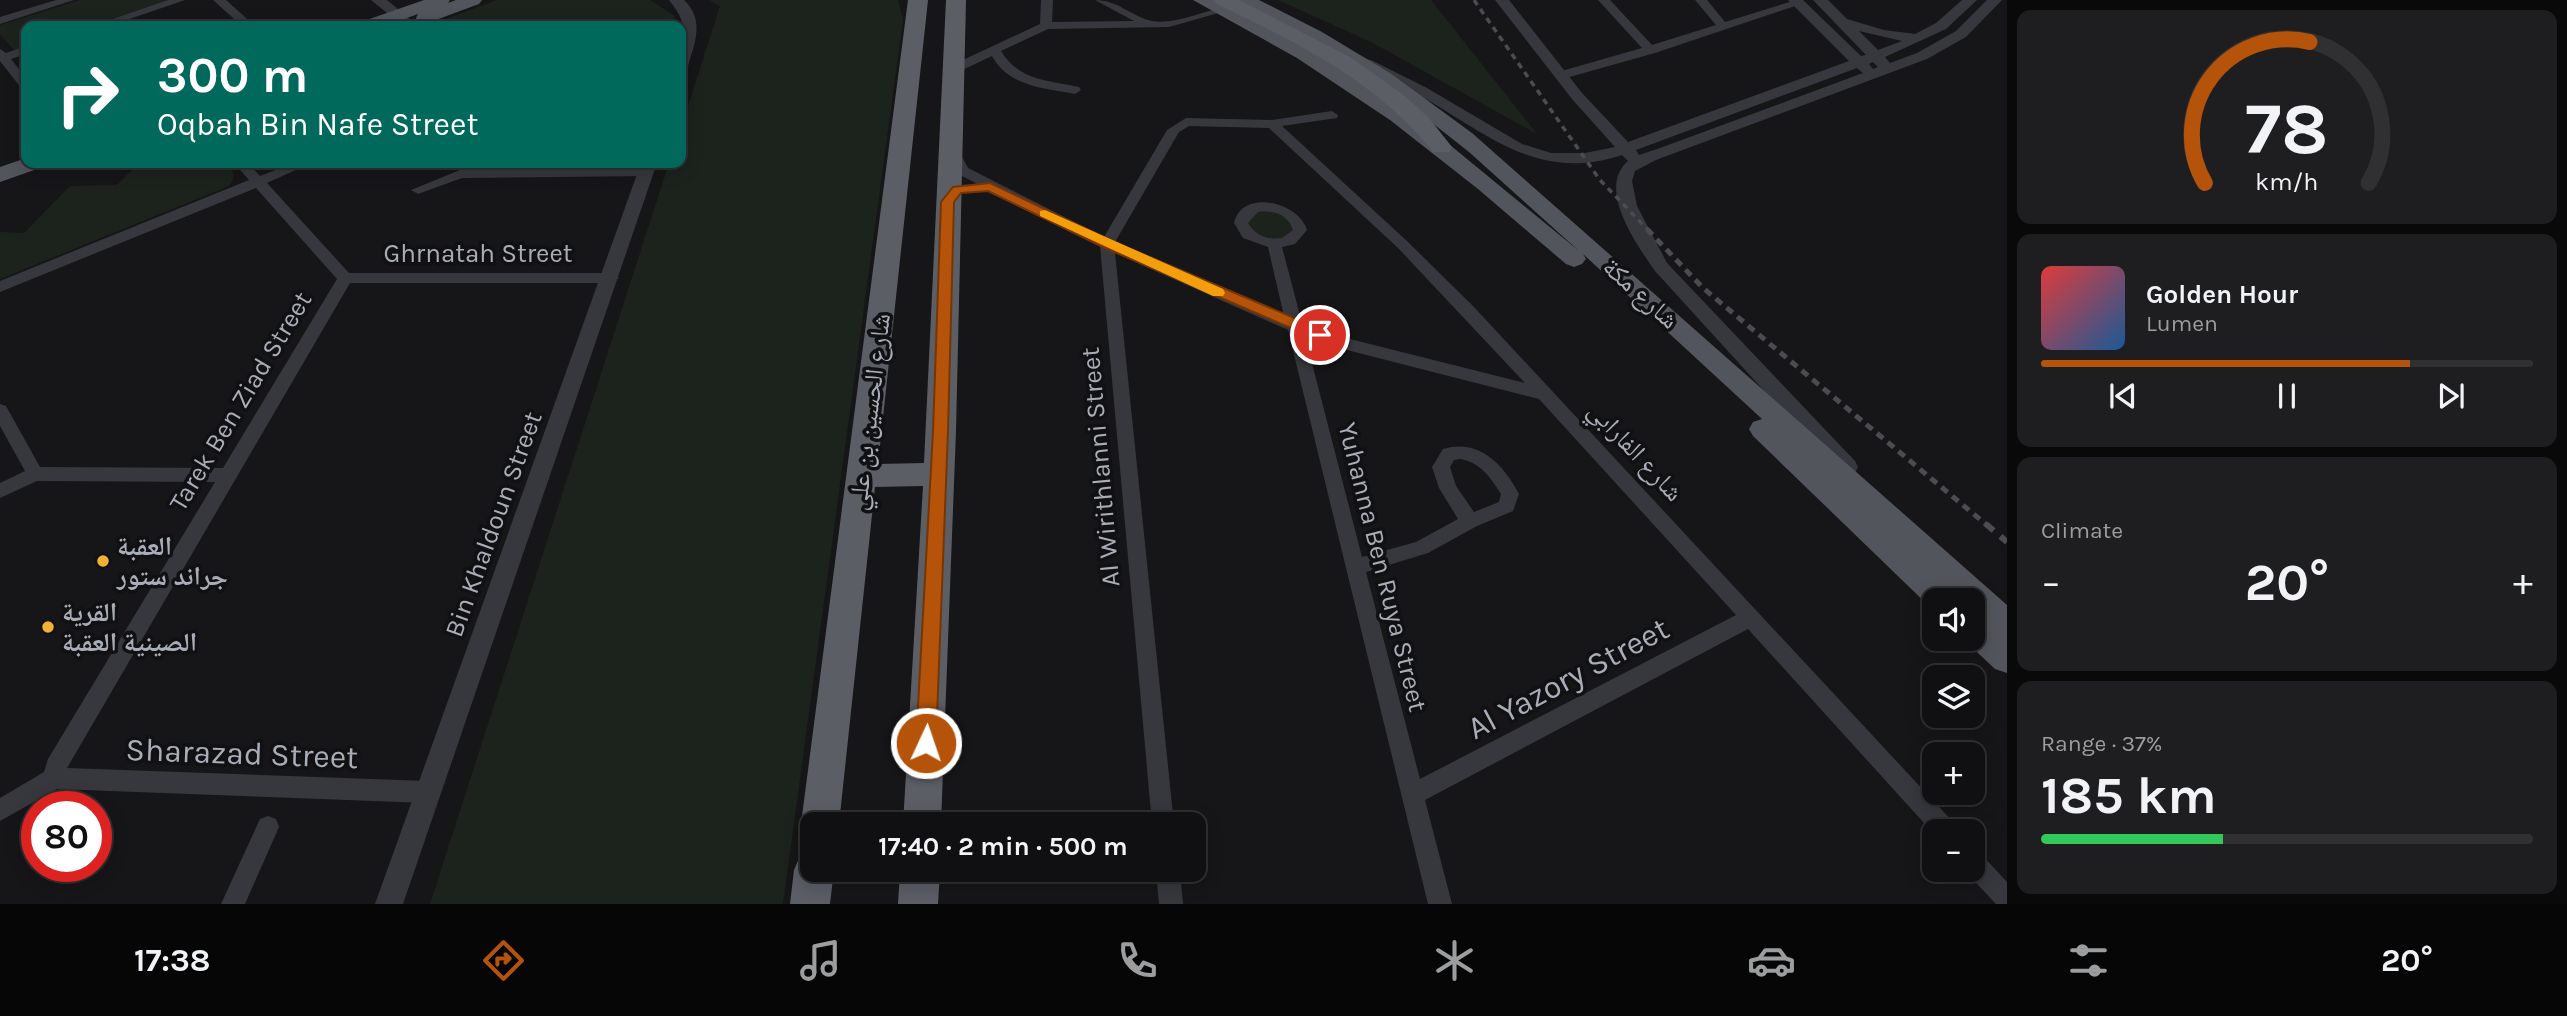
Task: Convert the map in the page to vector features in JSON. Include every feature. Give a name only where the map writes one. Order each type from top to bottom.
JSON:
[{"type":"highway","name":"شارع الحسين بن علي","points":[[821,812],[918,0]]},
{"type":"highway","points":[[923,812],[939,474],[956,0]]},
{"type":"highway","points":[[861,475],[939,474]]},
{"type":"highway","points":[[810,904],[813,882]]},
{"type":"highway","points":[[918,904],[919,882]]},
{"type":"main road","points":[[405,21],[441,0]]},
{"type":"main road","points":[[406,21],[472,0]]},
{"type":"main road","name":"شارع مكة","points":[[1202,0],[1231,3],[1353,57],[1426,107],[1526,190],[2007,625]]},
{"type":"main road","name":"شارع مكة","points":[[1231,3],[1327,66],[1441,147],[1588,271],[1782,447],[1930,588]]},
{"type":"main road","points":[[0,160],[21,152]]},
{"type":"main road","points":[[0,175],[21,167]]},
{"type":"main road","points":[[1985,639],[2007,659]]},
{"type":"street","points":[[0,21],[68,0]]},
{"type":"street","points":[[114,21],[179,0]]},
{"type":"street","points":[[219,0],[243,21]]},
{"type":"street","points":[[378,0],[402,21]]},
{"type":"street","points":[[676,0],[690,14],[692,27],[686,48]]},
{"type":"street","points":[[1046,26],[1047,0]]},
{"type":"street","points":[[1101,0],[1150,24]]},
{"type":"street","points":[[1502,0],[1562,75],[1577,96],[1579,106],[1625,159],[1624,180],[1632,213],[1640,233],[1661,267],[1846,466],[1893,521]]},
{"type":"street","points":[[1604,0],[1651,50]]},
{"type":"street","points":[[1702,0],[1722,25]]},
{"type":"street","points":[[1820,0],[1888,69]]},
{"type":"street","points":[[1625,159],[1918,38],[1953,18],[1970,0]]},
{"type":"street","points":[[1353,57],[1412,86],[1528,152],[1562,160],[1625,159],[1922,56],[1961,34],[1995,0]]},
{"type":"street","points":[[1562,75],[1651,50],[1796,1],[1871,74]]},
{"type":"street","points":[[954,69],[1046,26],[1183,22],[1231,3]]},
{"type":"street","points":[[1842,22],[1883,34],[1918,38]]},
{"type":"street","points":[[954,39],[959,48],[990,54],[1014,76],[1075,90]]},
{"type":"street","points":[[21,51],[2,55],[21,80]]},
{"type":"street","points":[[1107,244],[1180,125],[1186,122],[1272,124],[1332,115]]},
{"type":"street","name":"شارع الفارابي","points":[[1272,124],[1404,245],[1545,394],[1935,819]]},
{"type":"street","points":[[950,147],[963,171],[990,187],[1107,244],[1296,327],[1343,343],[1545,394]]},
{"type":"street","name":"Tarek Ben Ziad Street","points":[[54,778],[57,766],[345,278],[246,168]]},
{"type":"street","points":[[0,287],[292,168]]},
{"type":"street","points":[[418,190],[460,174],[648,168]]},
{"type":"street","name":"Bin Khaldoun Street","points":[[389,904],[648,168]]},
{"type":"street","points":[[947,202],[957,190],[990,187]]},
{"type":"street","name":"Yuhanna Ben Ruya Street","points":[[1274,243],[1440,904]]},
{"type":"street","name":"Al Wirithlanni Street","points":[[1107,244],[1162,812]]},
{"type":"street","name":"Ghrnatah Street","points":[[345,278],[611,278]]},
{"type":"street","points":[[0,410],[35,474]]},
{"type":"street","points":[[0,491],[35,474],[229,475]]},
{"type":"street","points":[[1355,567],[1421,548],[1470,521]]},
{"type":"street","name":"Al Yazory Street","points":[[1414,794],[1751,617]]},
{"type":"street","points":[[0,810],[54,778]]},
{"type":"street","name":"Sharazad Street","points":[[54,778],[427,792]]},
{"type":"street","points":[[233,904],[268,827]]},
{"type":"street","points":[[1985,874],[2007,899]]},
{"type":"street","points":[[1169,882],[1171,904]]},
{"type":"shaded area","points":[[80,0],[169,0],[105,21],[21,21],[21,49],[15,51],[0,34],[0,25]]},
{"type":"shaded area","points":[[497,0],[650,0],[675,16],[672,21],[440,21]]},
{"type":"shaded area","points":[[709,0],[898,0],[903,20],[783,904],[430,904],[667,168],[686,168],[686,112],[720,6]]},
{"type":"shaded area","points":[[1278,0],[1431,0],[1537,134],[1371,42]]},
{"type":"shaded area","points":[[134,168],[229,168],[233,176],[229,186],[0,279],[0,232],[24,233],[70,186],[117,185]]},
{"type":"shaded area","points":[[1256,211],[1281,212],[1296,226],[1293,235],[1273,241],[1251,234],[1245,218]]},
{"type":"railway","points":[[1474,0],[1600,180],[1649,231]]},
{"type":"railway","points":[[1647,229],[1703,288],[1988,526]]},
{"type":"railway","points":[[1986,524],[2007,542]]},
{"type":"slow traffic","points":[[1045,214],[1218,293]]},
{"type":"place","name":"العقبة جراند ستور","points":[[103,561]]},
{"type":"place","name":"القرية الصينية العقبة","points":[[48,627]]},
{"type":"route","points":[[926,743],[941,431],[947,202],[957,190],[990,187],[1107,244],[1320,335]]}]
